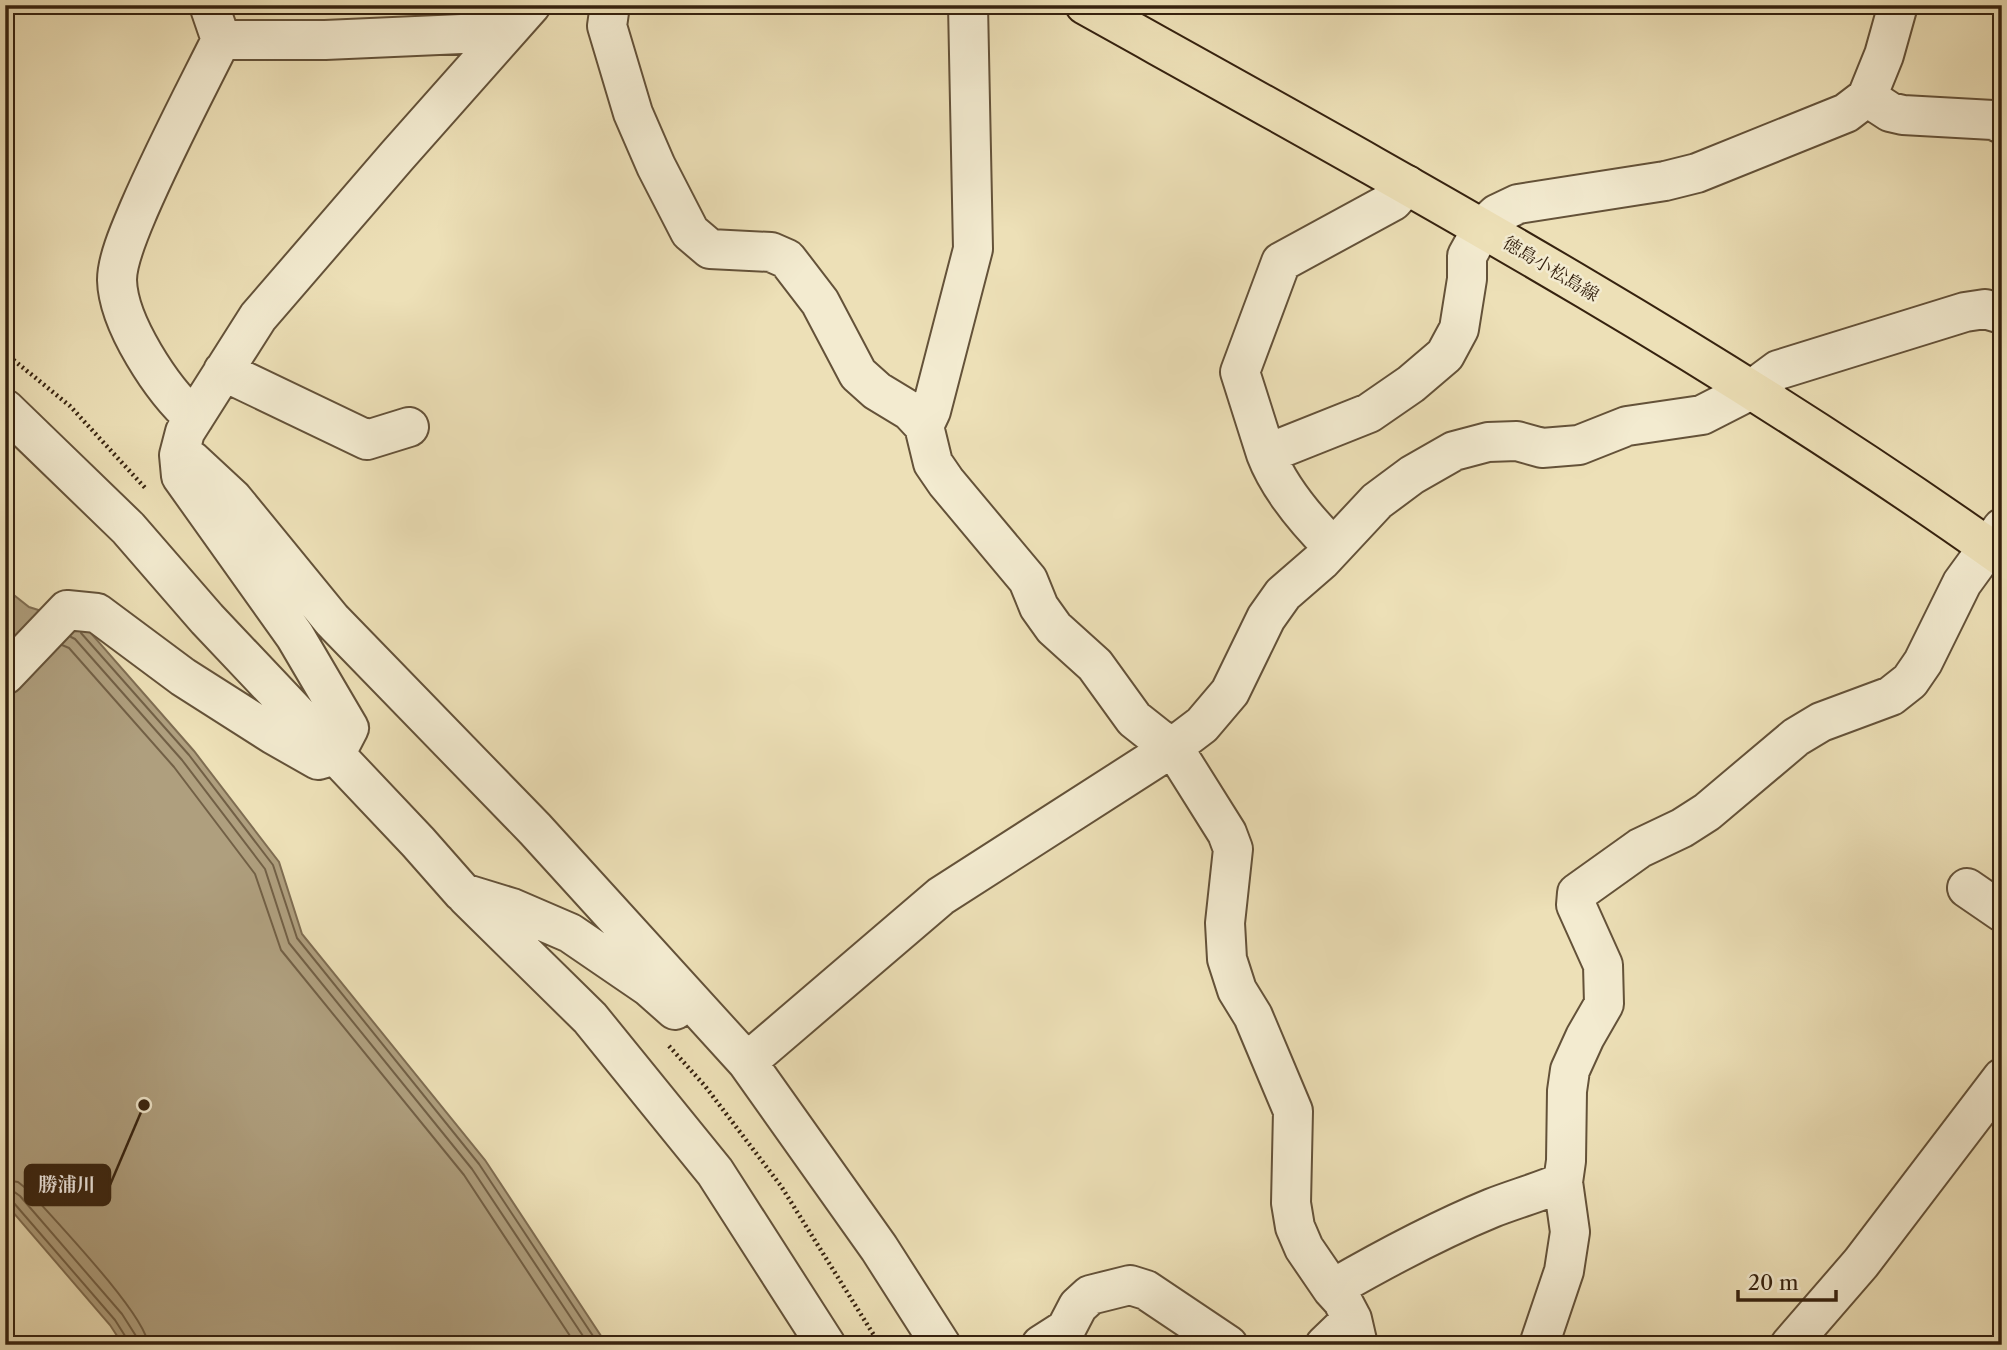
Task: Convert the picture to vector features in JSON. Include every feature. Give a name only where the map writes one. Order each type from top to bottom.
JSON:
[{"type":"main road","name":"徳島小松島線","points":[[1085,5],[1483,227],[1997,544]]},
{"type":"street","points":[[610,5],[607,26],[633,113],[656,166],[690,232],[710,249],[771,253],[787,259],[820,302],[858,374],[877,391],[910,411],[924,426],[933,463],[1028,580],[1039,607],[1054,628],[1095,665],[1134,719],[1173,747],[1227,833],[1233,849],[1225,923],[1227,959],[1237,990],[1253,1016],[1293,1111],[1291,1203],[1295,1227],[1342,1324],[1403,1248],[1494,1207],[1528,1197],[1563,1182]]},
{"type":"street","points":[[924,426],[931,411],[973,249],[968,5]]},
{"type":"street","points":[[1266,454],[1369,413],[1411,384],[1446,355],[1459,329],[1467,256],[1483,227],[1497,214],[1518,204],[1665,181],[1697,173],[1846,113],[1867,97],[1884,55],[1898,5]]},
{"type":"street","points":[[194,418],[175,401],[153,369],[119,300],[117,277],[128,235],[215,22],[324,40],[519,19]]},
{"type":"street","points":[[5,676],[67,610],[97,613],[183,677],[274,735],[318,760],[335,755],[349,728],[295,636],[181,476],[179,455],[185,432],[258,317],[519,19]]},
{"type":"street","points":[[1867,97],[1890,112],[1903,115],[1993,120],[2002,124]]},
{"type":"street","points":[[1333,547],[1316,530],[1273,471],[1240,372],[1281,262],[1393,201],[1407,185]]},
{"type":"street","points":[[740,1054],[941,896],[1173,747],[1202,725],[1230,692],[1266,618],[1283,594],[1321,561],[1377,501],[1412,475],[1454,452],[1488,442],[1517,441],[1542,448],[1579,445],[1626,426],[1702,415],[1751,390],[1778,370],[1965,312],[1985,309],[2002,314]]},
{"type":"street","points":[[223,371],[367,440],[409,427]]},
{"type":"street","points":[[5,408],[128,528],[207,619],[463,893],[590,1018],[722,1183],[826,1345]]},
{"type":"street","points":[[179,455],[196,463],[233,499],[332,620],[535,829],[740,1054],[879,1248],[941,1345]]},
{"type":"street","points":[[1539,1345],[1564,1271],[1570,1232],[1563,1182],[1570,1070],[1604,1004],[1603,965],[1576,905],[1577,893],[1640,848],[1682,828],[1707,812],[1796,737],[1821,722],[1891,696],[1910,681],[1923,662],[1962,583],[1997,544]]},
{"type":"street","points":[[1967,888],[2002,912]]},
{"type":"street","points":[[463,893],[512,908],[570,933],[649,988],[687,1021],[740,1054]]},
{"type":"street","points":[[1790,1345],[1861,1263],[2002,1078]]},
{"type":"street","points":[[1041,1345],[1066,1328],[1078,1306],[1090,1296],[1129,1285],[1146,1290],[1228,1345]]},
{"type":"water","points":[[5,588],[29,607],[83,624],[194,751],[279,862],[302,934],[485,1160],[607,1345],[123,1345],[110,1325],[5,1203]]},
{"type":"place","name":"勝浦川","points":[[144,1105]]}]
